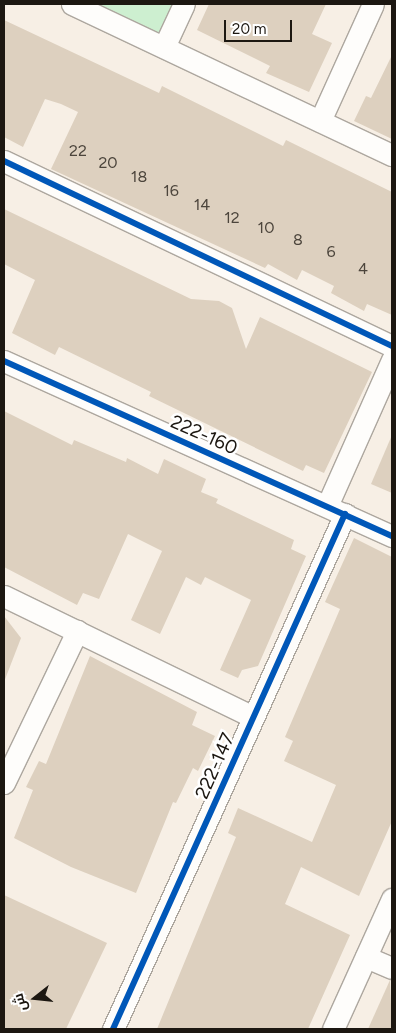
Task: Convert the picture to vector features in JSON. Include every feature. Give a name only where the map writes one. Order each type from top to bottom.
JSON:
[{"type":"street","points":[[72,4],[392,155]]},
{"type":"street","points":[[164,47],[184,4]]},
{"type":"street","points":[[320,121],[373,4]]},
{"type":"street","points":[[4,161],[392,346]]},
{"type":"street","name":"222-147","points":[[113,1029],[253,717],[336,510],[392,360]]},
{"type":"street","name":"222-160","points":[[4,361],[392,536]]},
{"type":"street","points":[[4,596],[253,717]]},
{"type":"street","points":[[4,783],[77,632]]},
{"type":"street","points":[[333,1029],[392,899]]},
{"type":"street","points":[[366,956],[392,968]]},
{"type":"green space","points":[[95,4],[176,4],[162,35]]},
{"type":"building","points":[[209,4],[326,4],[312,34],[332,43],[309,92],[266,73],[270,66],[197,30]]},
{"type":"building","points":[[4,20],[159,93],[162,86],[283,146],[286,140],[392,192],[392,315],[367,304],[364,311],[331,293],[334,286],[302,270],[297,280],[268,264],[265,268],[51,169],[78,112],[61,104],[45,99],[23,147],[4,137]]},
{"type":"building","points":[[392,55],[392,139],[354,121],[366,96],[371,98]]},
{"type":"building","points":[[4,209],[191,299],[219,301],[232,308],[246,349],[260,317],[372,372],[324,473],[306,465],[303,471],[149,396],[151,392],[59,347],[55,355],[12,333],[35,280],[4,264]]},
{"type":"building","points":[[4,411],[72,445],[74,440],[126,462],[127,458],[158,474],[164,459],[206,479],[201,492],[218,499],[216,503],[294,540],[291,549],[306,556],[258,666],[242,670],[238,678],[220,670],[251,600],[205,577],[201,585],[186,577],[160,634],[131,620],[162,551],[128,534],[99,599],[83,593],[77,605],[4,567]]},
{"type":"building","points":[[392,435],[392,493],[371,484]]},
{"type":"building","points":[[354,538],[392,557],[392,821],[359,896],[301,867],[285,904],[350,935],[308,1029],[157,1029],[236,837],[228,833],[238,808],[312,842],[336,785],[284,761],[293,741],[285,737],[340,609],[325,602]]},
{"type":"building","points":[[4,616],[21,638],[4,682]]},
{"type":"building","points":[[90,656],[197,712],[192,725],[215,736],[198,771],[193,768],[176,803],[173,802],[136,893],[71,867],[14,838],[33,790],[26,787],[39,761],[46,764]]},
{"type":"building","points":[[4,895],[107,943],[66,1029],[4,1029]]},
{"type":"building","points":[[390,980],[392,1029],[368,1029]]},
{"type":"cycle path","points":[[4,161],[392,346]]},
{"type":"cycle path","points":[[4,361],[392,536]]},
{"type":"cycle path","points":[[113,1029],[345,514]]}]
